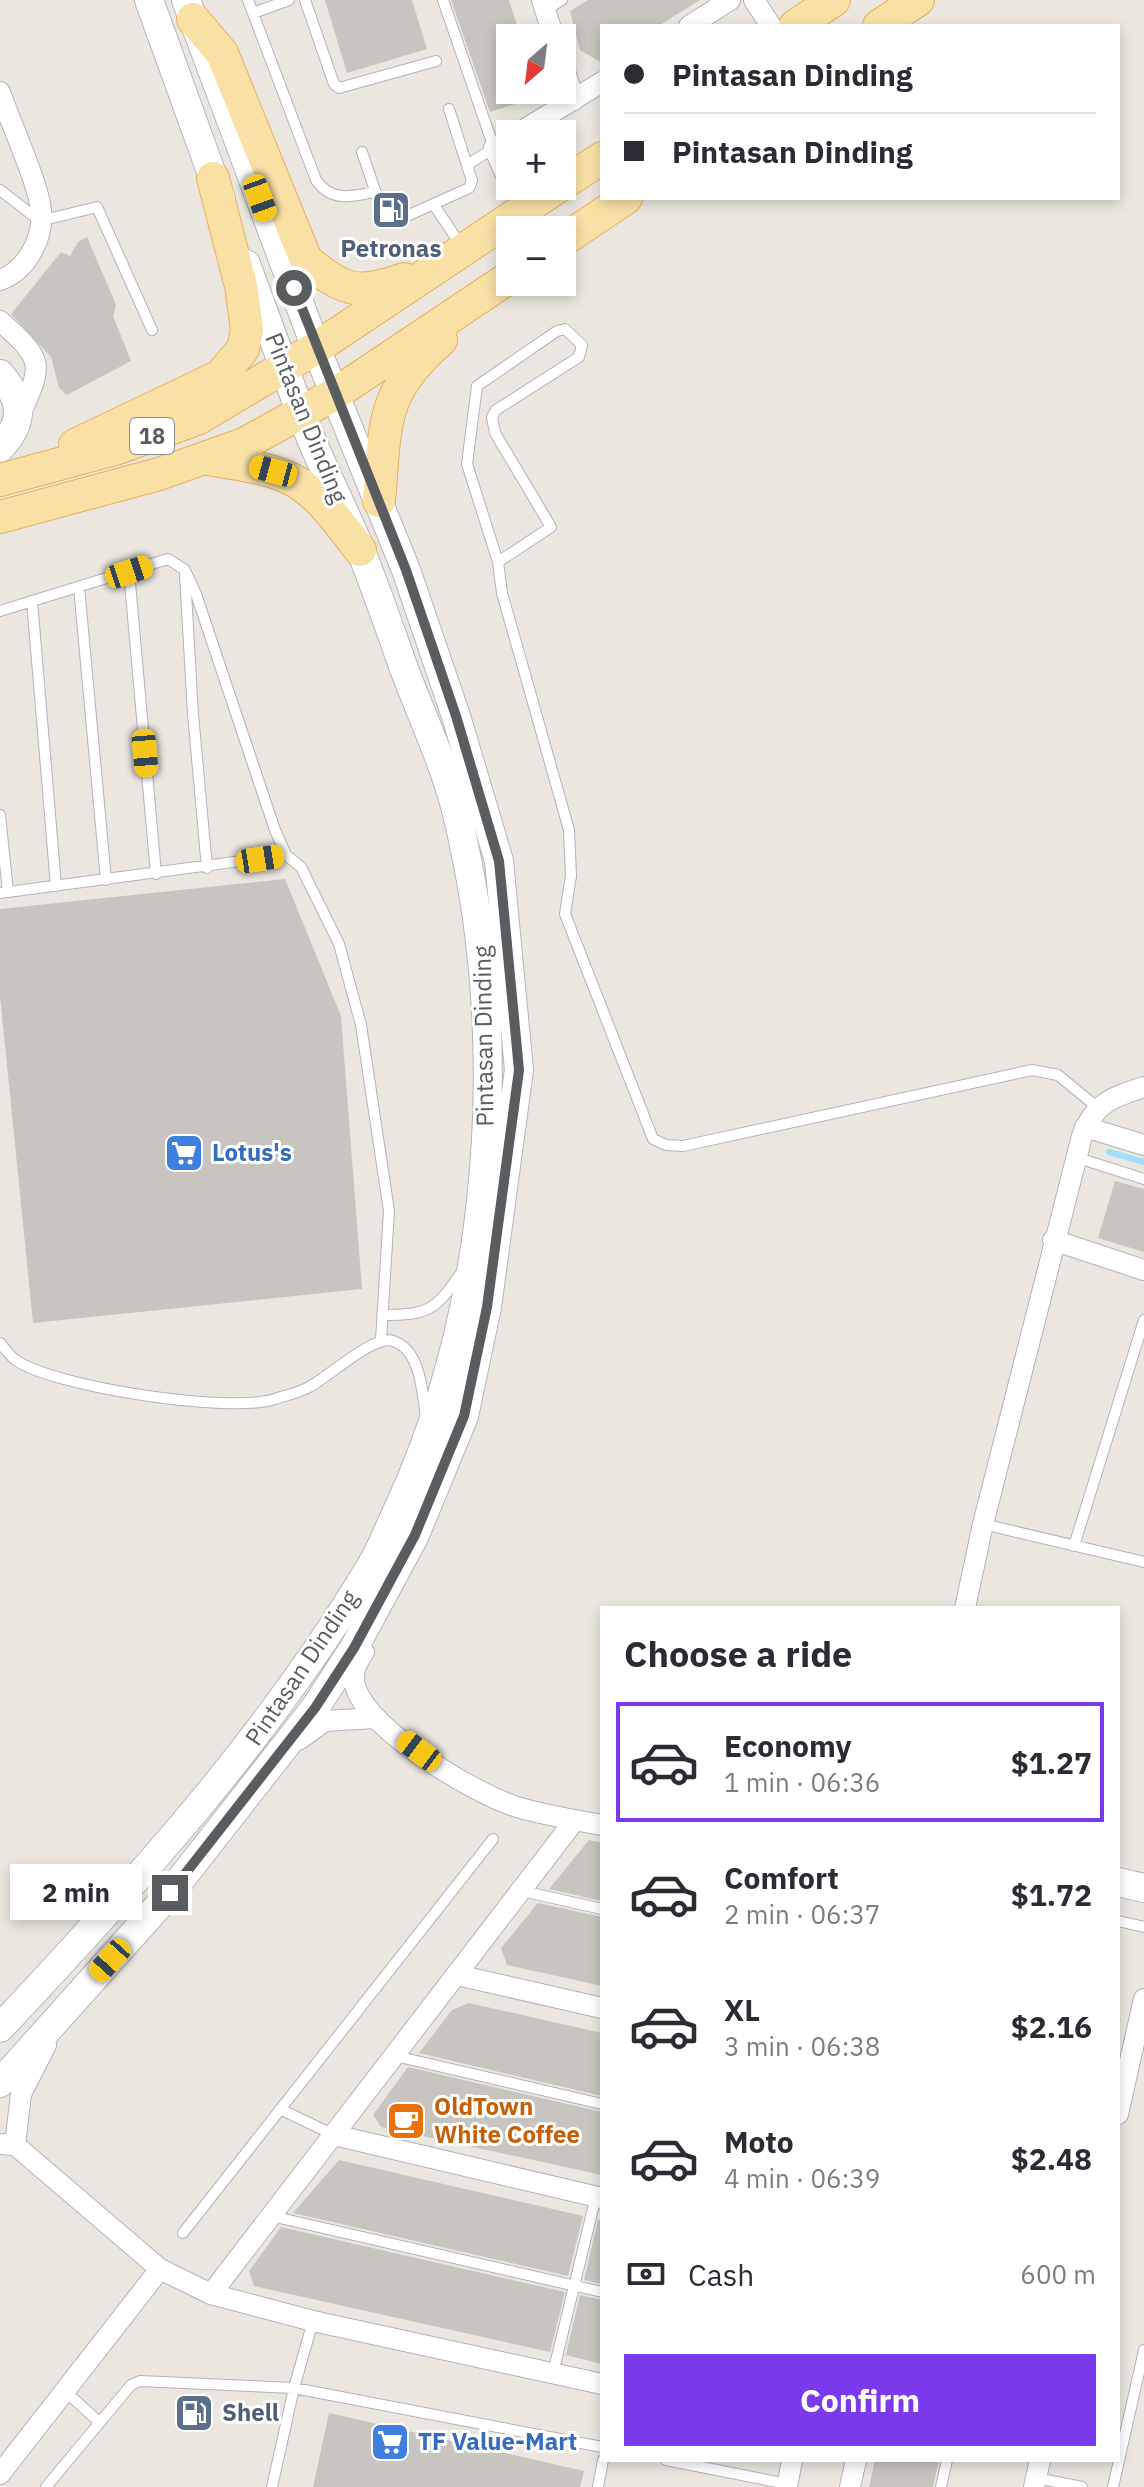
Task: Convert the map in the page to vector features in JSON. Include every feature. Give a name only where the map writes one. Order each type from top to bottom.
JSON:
[{"type":"main road","name":"Pintasan Dinding","points":[[0,2028],[119,1901],[237,1762],[292,1688],[372,1565],[429,1433],[450,1371],[471,1260],[487,1132],[489,1047],[481,928],[456,809],[360,550],[301,414],[149,0]]},
{"type":"main road","points":[[798,24],[834,0]]},
{"type":"main road","points":[[882,24],[918,0]]},
{"type":"main road","name":"Pintasan Dinding","points":[[0,2083],[170,1893],[315,1708],[354,1648],[415,1535],[464,1416],[487,1307],[519,1070],[499,861],[456,716],[379,501],[316,348],[190,9]]},
{"type":"main road","points":[[190,9],[222,53],[306,260],[331,280],[359,290],[376,289],[435,268]]},
{"type":"main road","name":"18","points":[[576,175],[600,159]]},
{"type":"main road","points":[[9,396],[2,469],[220,376],[235,362],[247,330],[241,286],[213,178]]},
{"type":"main road","name":"18","points":[[2,469],[118,448],[199,418],[316,348],[464,249],[508,200]]},
{"type":"main road","points":[[576,232],[623,200]]},
{"type":"main road","name":"18","points":[[0,517],[159,474],[244,444],[335,394],[496,288]]},
{"type":"main road","points":[[379,501],[386,425],[395,391],[415,363],[496,291]]},
{"type":"main road","points":[[200,458],[289,475],[319,498],[360,550]]},
{"type":"main road","points":[[1120,1882],[1144,1888]]},
{"type":"street","points":[[692,24],[730,0]]},
{"type":"street","points":[[754,0],[770,24]]},
{"type":"street","points":[[550,3],[552,24]]},
{"type":"street","points":[[576,99],[600,83]]},
{"type":"street","points":[[0,92],[41,209],[34,245],[8,277]]},
{"type":"street","points":[[540,120],[567,104]]},
{"type":"street","points":[[0,321],[31,348],[37,362],[36,380],[9,396]]},
{"type":"street","points":[[965,1606],[1053,1240],[1085,1127],[1105,1100],[1144,1087]]},
{"type":"street","points":[[1085,1127],[1144,1145]]},
{"type":"street","points":[[1053,1240],[1144,1270]]},
{"type":"street","points":[[415,1535],[395,1595],[354,1674],[358,1692],[374,1718],[476,1790],[518,1808],[600,1825]]},
{"type":"street","points":[[270,1764],[325,1721],[374,1718]]},
{"type":"street","points":[[211,2294],[575,1820]]},
{"type":"street","points":[[457,1975],[600,2008]]},
{"type":"street","points":[[90,1983],[40,2054],[21,2094],[8,2144],[160,2269],[211,2294],[313,2321],[600,2384]]},
{"type":"street","points":[[1120,2105],[1144,1999]]},
{"type":"street","points":[[334,2135],[599,2197]]},
{"type":"street","points":[[0,2474],[160,2269]]},
{"type":"street","points":[[787,2485],[792,2462]]},
{"type":"street","points":[[850,2487],[856,2462]]},
{"type":"lane","points":[[248,0],[316,180],[323,191],[337,197],[374,192]]},
{"type":"lane","points":[[253,13],[289,0]]},
{"type":"lane","points":[[305,0],[334,84],[339,88],[436,61]]},
{"type":"lane","points":[[443,0],[496,128]]},
{"type":"lane","points":[[362,152],[374,192],[389,220],[398,220],[469,188],[472,181],[449,109]]},
{"type":"lane","points":[[467,165],[496,147]]},
{"type":"lane","points":[[0,190],[40,221],[97,207],[152,330]]},
{"type":"lane","points":[[434,205],[464,249]]},
{"type":"lane","points":[[498,562],[551,527],[495,433],[492,417],[496,410],[579,357],[582,345],[565,329],[557,331],[479,382],[475,389],[467,464],[498,562],[502,593],[569,830],[571,876],[565,914],[653,1139],[666,1145],[683,1146],[1032,1070],[1058,1075],[1097,1107]]},
{"type":"lane","points":[[0,611],[168,559],[185,570],[286,855],[301,867],[339,944],[361,1025],[389,1211],[381,1340]]},
{"type":"lane","points":[[185,570],[193,714],[207,868]]},
{"type":"lane","points":[[129,572],[156,874]]},
{"type":"lane","points":[[79,587],[106,880]]},
{"type":"lane","points":[[32,601],[56,886]]},
{"type":"lane","points":[[0,815],[4,892],[207,868],[286,855]]},
{"type":"lane","points":[[1075,1157],[1144,1179]]},
{"type":"lane","points":[[382,1315],[416,1315],[431,1310],[471,1260]]},
{"type":"lane","points":[[1074,1546],[1144,1320]]},
{"type":"lane","points":[[0,1343],[16,1361],[88,1386],[225,1404],[266,1402],[307,1388],[381,1340],[393,1340],[413,1359],[429,1433]]},
{"type":"lane","points":[[983,1524],[1144,1562]]},
{"type":"lane","points":[[183,2233],[493,1839]]},
{"type":"lane","points":[[522,1891],[600,1909]]},
{"type":"lane","points":[[1120,1921],[1144,1927]]},
{"type":"lane","points":[[395,2056],[600,2104]]},
{"type":"lane","points":[[280,2109],[334,2135]]},
{"type":"lane","points":[[553,2373],[599,2197]]},
{"type":"lane","points":[[271,2216],[600,2292]]},
{"type":"lane","points":[[272,2487],[313,2321]]},
{"type":"lane","points":[[1120,2456],[1144,2350]]},
{"type":"lane","points":[[46,2487],[131,2385],[140,2381],[294,2388],[600,2447]]},
{"type":"lane","points":[[65,2391],[99,2422]]},
{"type":"lane","points":[[598,2487],[603,2462]]},
{"type":"lane","points":[[674,2462],[750,2482],[787,2485]]},
{"type":"lane","points":[[941,2487],[947,2462]]},
{"type":"lane","points":[[1113,2487],[1119,2462]]},
{"type":"lane","points":[[1037,2475],[1082,2487]]},
{"type":"building","points":[[325,0],[412,0],[427,49],[347,73]]},
{"type":"building","points":[[451,0],[509,0],[517,24],[496,24],[496,104],[515,104],[490,112]]},
{"type":"building","points":[[588,0],[700,0],[661,24],[600,24],[600,62],[580,50],[576,24],[573,24],[570,11]]},
{"type":"building","points":[[87,237],[116,305],[113,316],[131,361],[67,395],[59,388],[51,357],[11,314],[61,252],[70,256],[78,242]]},
{"type":"building","name":"Lotus's","points":[[285,879],[341,1016],[362,1289],[33,1323],[0,996],[0,909]]},
{"type":"building","points":[[1115,1181],[1144,1189],[1144,1252],[1098,1238]]},
{"type":"building","points":[[589,1840],[600,1843],[600,1901],[549,1889]]},
{"type":"building","points":[[538,1903],[600,1917],[600,1986],[507,1965],[501,1948]]},
{"type":"building","points":[[469,2003],[600,2033],[600,2096],[419,2053],[452,2010]]},
{"type":"building","points":[[408,2067],[600,2112],[600,2175],[381,2127],[373,2115]]},
{"type":"building","points":[[339,2160],[583,2216],[568,2276],[293,2213]]},
{"type":"building","points":[[598,2220],[600,2220],[600,2284],[584,2280]]},
{"type":"building","points":[[281,2227],[565,2292],[550,2352],[254,2286],[249,2271]]},
{"type":"building","points":[[580,2295],[600,2300],[600,2364],[566,2355]]},
{"type":"building","name":"TF Value-Mart","points":[[329,2413],[584,2471],[580,2487],[313,2487]]},
{"type":"building","points":[[875,2462],[939,2462],[933,2487],[869,2487]]},
{"type":"waterway","points":[[1109,1152],[1144,1162]]},
{"type":"place","name":"Petronas","points":[[391,210]]},
{"type":"place","name":"Lotus's","points":[[184,1153]]},
{"type":"place","name":"OldTown White Coffee","points":[[406,2121]]},
{"type":"place","name":"Shell","points":[[194,2413]]},
{"type":"place","name":"TF Value-Mart","points":[[390,2442]]},
{"type":"route","points":[[170,1893],[315,1708],[354,1648],[415,1535],[464,1416],[487,1307],[519,1070],[499,861],[456,716],[406,570],[294,288]]}]
